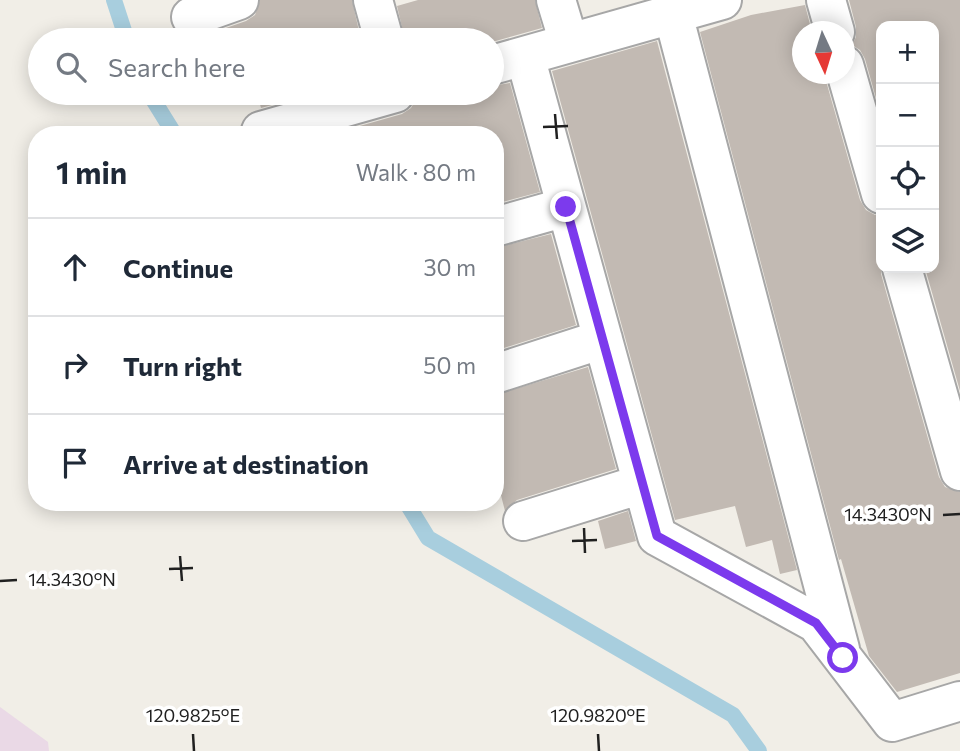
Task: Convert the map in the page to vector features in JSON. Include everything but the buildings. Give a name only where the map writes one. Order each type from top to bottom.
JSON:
[{"type":"street","points":[[191,16],[239,0]]},
{"type":"street","points":[[373,0],[381,28]]},
{"type":"street","points":[[556,0],[569,43]]},
{"type":"street","points":[[826,0],[832,21]]},
{"type":"street","points":[[714,1],[673,15],[508,60],[566,207],[657,536],[816,623],[892,722],[960,701]]},
{"type":"street","points":[[673,15],[843,658]]},
{"type":"street","points":[[850,84],[876,176]]},
{"type":"street","points":[[279,126],[353,105]]},
{"type":"street","points":[[504,224],[566,207]]},
{"type":"street","points":[[903,273],[960,471]]},
{"type":"street","points":[[504,371],[603,340]]},
{"type":"street","points":[[523,520],[642,484]]},
{"type":"shaded area","points":[[0,707],[48,742],[49,751],[0,751]]},
{"type":"waterway","points":[[114,0],[123,28]]},
{"type":"waterway","points":[[156,105],[169,126]]},
{"type":"waterway","points":[[412,511],[428,538],[733,715],[759,751]]},
{"type":"route","points":[[566,207],[657,536],[816,623],[843,658]]}]
